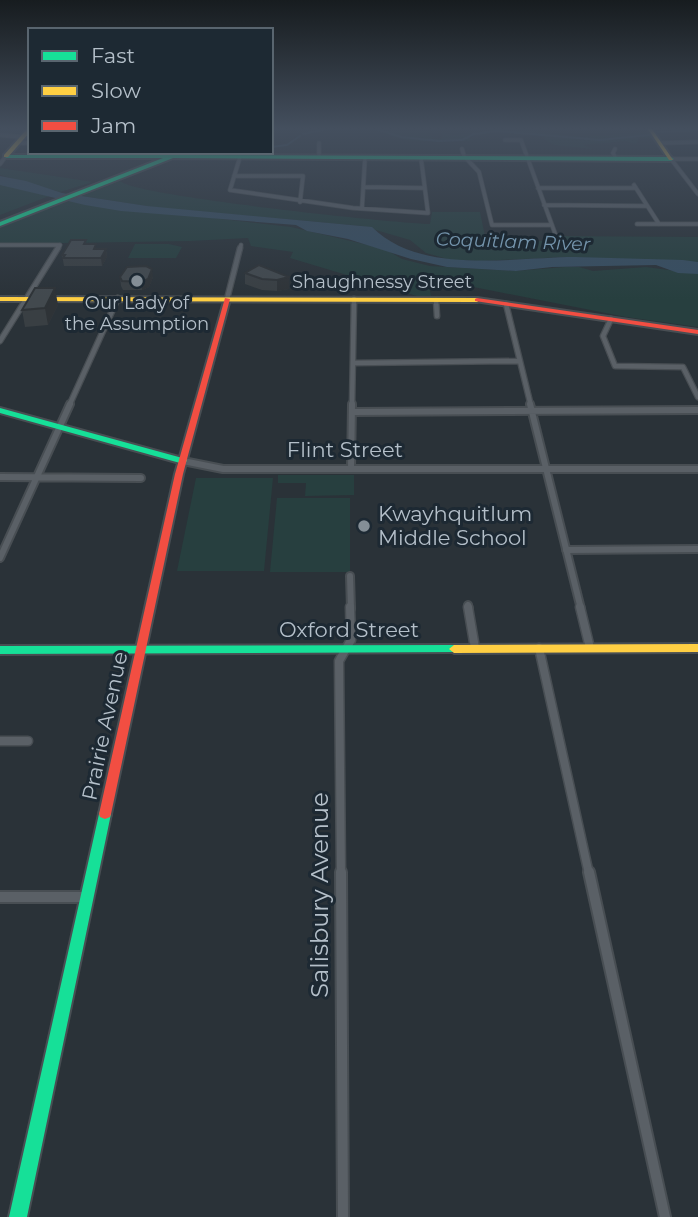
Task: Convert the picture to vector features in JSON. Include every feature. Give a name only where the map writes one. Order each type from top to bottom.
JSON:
[{"type":"main road","points":[[0,222],[95,186]]},
{"type":"main road","name":"Shaughnessy Street","points":[[0,298],[202,299],[225,304],[354,299],[436,300],[506,304],[698,331]]},
{"type":"main road","name":"Prairie Avenue","points":[[18,1217],[183,461],[225,304]]},
{"type":"main road","name":"Flint Street","points":[[0,410],[183,461]]},
{"type":"main road","name":"Oxford Street","points":[[0,650],[698,648]]},
{"type":"street","points":[[231,186],[230,190],[300,202],[362,208],[428,213],[424,188],[364,187],[362,208]]},
{"type":"street","points":[[300,202],[302,186]]},
{"type":"street","points":[[482,186],[492,225],[552,225]]},
{"type":"street","points":[[555,236],[538,188],[635,186],[659,224]]},
{"type":"street","points":[[544,205],[646,206]]},
{"type":"street","points":[[637,224],[698,224]]},
{"type":"street","points":[[0,245],[60,245],[0,341]]},
{"type":"street","name":"Prairie Avenue","points":[[225,304],[241,245]]},
{"type":"street","points":[[0,558],[118,299]]},
{"type":"street","points":[[351,469],[354,299]]},
{"type":"street","points":[[436,300],[437,316]]},
{"type":"street","points":[[506,304],[590,648]]},
{"type":"street","points":[[611,319],[603,336],[615,366],[682,367],[698,397]]},
{"type":"street","points":[[354,363],[520,361]]},
{"type":"street","points":[[353,412],[698,410]]},
{"type":"street","name":"Flint Street","points":[[183,461],[223,468],[698,468]]},
{"type":"street","points":[[0,477],[141,478]]},
{"type":"street","points":[[566,550],[698,548]]},
{"type":"street","name":"Salisbury Avenue","points":[[343,1217],[338,661],[351,640],[350,576]]},
{"type":"street","points":[[468,605],[475,648]]},
{"type":"street","points":[[539,648],[666,1217]]},
{"type":"street","points":[[0,741],[28,741]]},
{"type":"street","points":[[0,897],[87,897]]},
{"type":"green space","points":[[0,186],[52,195],[0,215]]},
{"type":"green space","points":[[38,186],[80,186],[60,192]]},
{"type":"green space","points":[[108,186],[133,186],[215,201],[430,224],[432,212],[480,212],[486,241],[547,241],[546,236],[698,237],[698,262],[563,257],[451,260],[426,253],[410,240],[362,226],[152,207],[82,196]]},
{"type":"green space","points":[[69,201],[291,227],[385,249],[402,259],[430,266],[515,271],[565,267],[593,271],[646,267],[698,274],[698,327],[626,317],[428,278],[431,297],[420,297],[290,258],[293,252],[251,246],[248,238],[0,244],[0,228],[49,208],[53,210],[51,208]]},
{"type":"green space","points":[[135,244],[169,244],[182,247],[176,258],[128,258]]},
{"type":"green space","points":[[278,475],[354,475],[354,495],[305,496],[306,483],[278,483]]},
{"type":"green space","points":[[196,478],[273,478],[264,571],[177,571]]},
{"type":"green space","points":[[277,498],[350,498],[350,572],[270,572]]},
{"type":"water","name":"Coquitlam River","points":[[3,186],[40,186],[62,193],[147,206],[372,227],[392,242],[416,252],[442,258],[497,260],[575,257],[683,260],[698,262],[698,274],[678,273],[656,265],[552,267],[516,271],[447,267],[348,239],[307,231],[296,225],[121,211]]},
{"type":"building","points":[[71,240],[86,240],[84,244],[96,244],[94,249],[106,249],[101,258],[63,258],[65,255],[62,255]]},
{"type":"building","points":[[259,265],[289,277],[277,280],[262,279],[245,273]]},
{"type":"building","points":[[146,266],[152,269],[148,279],[141,282],[122,281],[120,277],[127,267]]},
{"type":"building","points":[[35,288],[55,288],[45,308],[22,310]]},
{"type":"traffic: fast","points":[[0,224],[98,186]]},
{"type":"traffic: fast","points":[[0,410],[183,461]]},
{"type":"traffic: fast","points":[[0,650],[454,649]]},
{"type":"traffic: fast","points":[[18,1217],[105,814]]},
{"type":"traffic: slow","points":[[0,299],[477,300]]},
{"type":"traffic: slow","points":[[454,649],[698,648]]},
{"type":"traffic: jam","points":[[105,814],[179,474],[227,299]]},
{"type":"traffic: jam","points":[[477,300],[698,332]]},
{"type":"place","name":"Our Lady of the Assumption","points":[[137,281]]},
{"type":"place","name":"Kwayhquitlum Middle School","points":[[364,526]]}]
